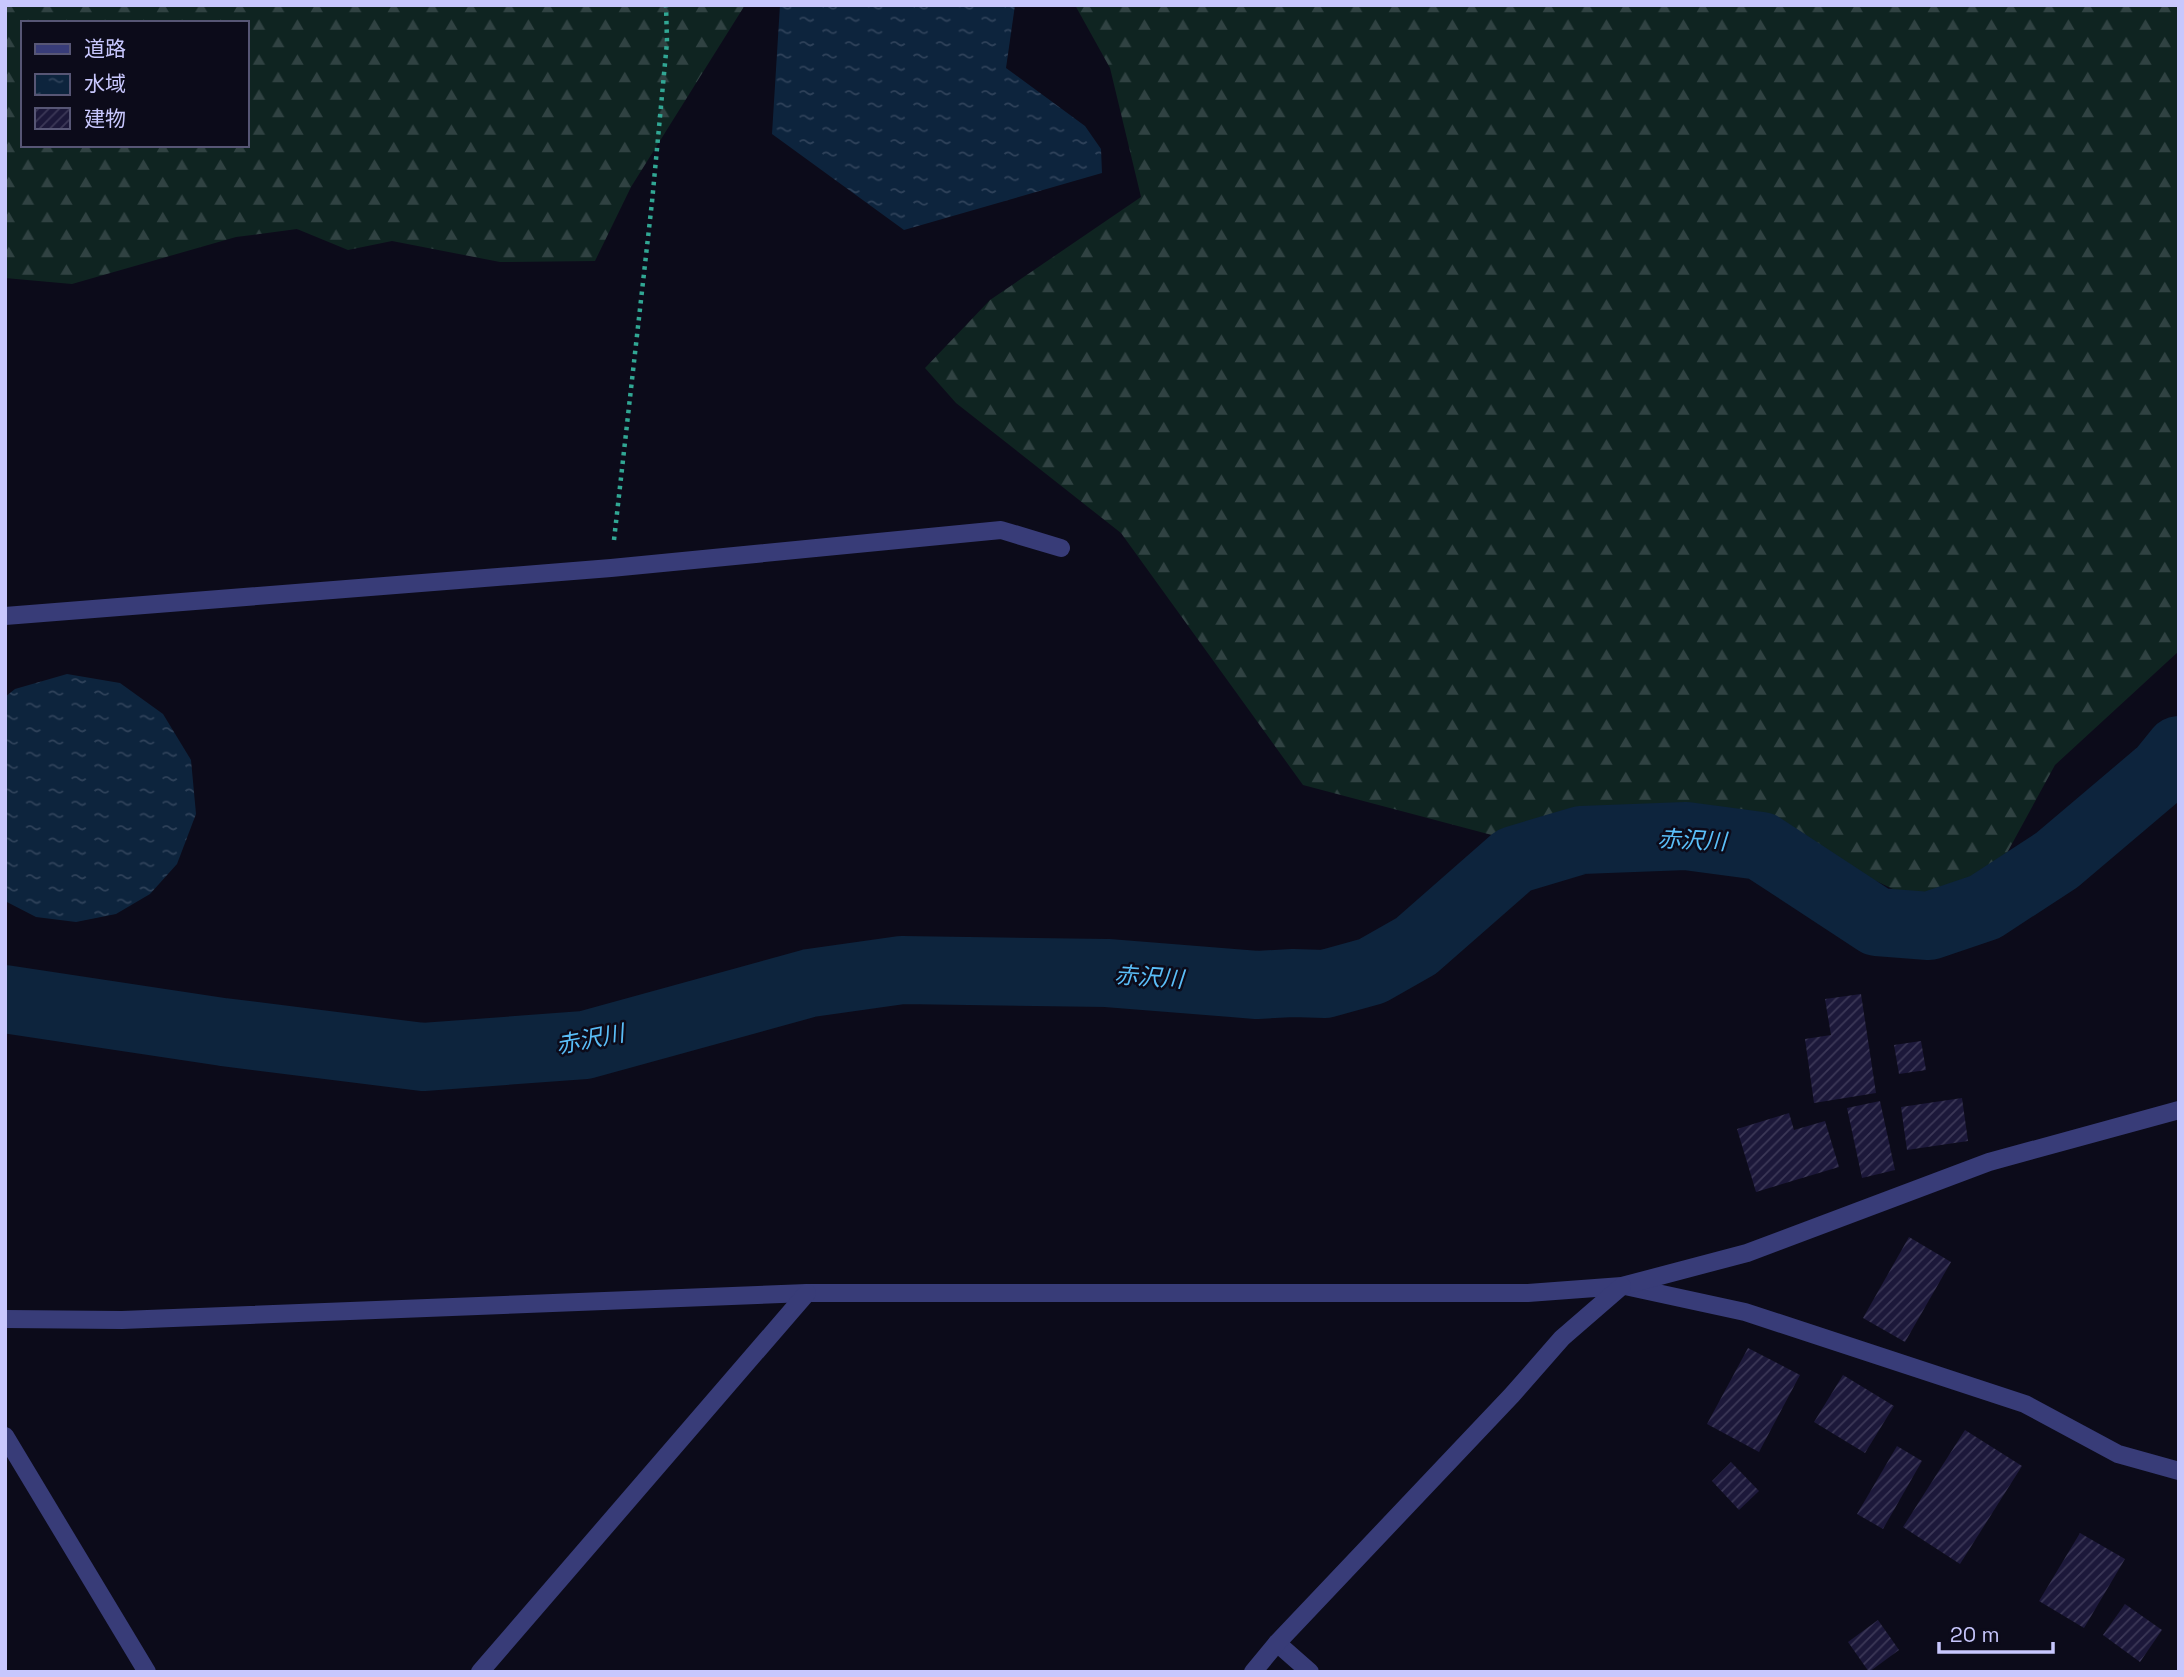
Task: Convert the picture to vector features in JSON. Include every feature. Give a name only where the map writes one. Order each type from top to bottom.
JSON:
[{"type":"street","points":[[5,616],[611,568],[1001,530],[1061,548]]},
{"type":"street","points":[[5,1319],[122,1320],[807,1293],[1528,1293],[1622,1286],[1747,1253],[1989,1162],[2179,1110]]},
{"type":"street","points":[[1622,1286],[1745,1312],[2025,1404],[2118,1454],[2179,1471]]},
{"type":"street","points":[[1253,1672],[1562,1338],[1622,1286]]},
{"type":"street","points":[[481,1672],[807,1293]]},
{"type":"street","points":[[5,1436],[147,1672]]},
{"type":"street","points":[[1277,1643],[1310,1672]]},
{"type":"path","points":[[611,568],[655,176],[667,43],[666,5]]},
{"type":"green space","points":[[5,5],[745,5],[631,187],[595,261],[500,262],[392,241],[348,250],[297,229],[236,237],[72,284],[5,278]]},
{"type":"green space","points":[[1075,5],[2179,5],[2179,651],[2055,765],[1984,895],[1918,901],[1851,869],[1522,843],[1303,785],[1121,533],[956,403],[925,368],[990,300],[1141,197],[1110,68]]},
{"type":"water","points":[[780,5],[1015,5],[1006,68],[1085,126],[1101,149],[1102,173],[904,230],[772,134]]},
{"type":"water","points":[[67,674],[120,683],[163,714],[191,760],[196,814],[177,864],[150,894],[116,914],[76,922],[36,917],[5,901],[5,697],[15,689]]},
{"type":"building","points":[[1861,994],[1876,1093],[1814,1103],[1805,1039],[1831,1035],[1825,999]]},
{"type":"building","points":[[1921,1041],[1926,1070],[1899,1074],[1894,1045]]},
{"type":"building","points":[[1962,1098],[1968,1141],[1907,1150],[1901,1107]]},
{"type":"building","points":[[1880,1101],[1895,1170],[1862,1178],[1847,1108]]},
{"type":"building","points":[[1789,1113],[1794,1130],[1825,1121],[1839,1167],[1756,1192],[1737,1129]]},
{"type":"building","points":[[1909,1237],[1951,1262],[1905,1342],[1863,1318]]},
{"type":"building","points":[[1748,1348],[1800,1375],[1759,1452],[1707,1424]]},
{"type":"building","points":[[1843,1375],[1894,1406],[1865,1453],[1814,1422]]},
{"type":"building","points":[[1965,1430],[2022,1466],[1960,1564],[1903,1527]]},
{"type":"building","points":[[1897,1446],[1922,1461],[1883,1529],[1857,1514]]},
{"type":"building","points":[[1731,1462],[1759,1491],[1739,1510],[1712,1481]]},
{"type":"building","points":[[2080,1533],[2125,1559],[2084,1628],[2039,1601]]},
{"type":"building","points":[[2125,1604],[2162,1630],[2140,1662],[2103,1635]]},
{"type":"building","points":[[1878,1620],[1899,1650],[1869,1672],[1848,1642]]},
{"type":"waterway","name":"赤沢川","points":[[5,999],[223,1032],[423,1057],[585,1045],[810,983],[902,970],[1107,973],[1257,985],[1325,984],[1372,971],[1416,946],[1514,860],[1581,840],[1686,836],[1761,846],[1877,922],[1929,926],[1985,907],[2057,860],[2162,771],[2179,750]]}]
